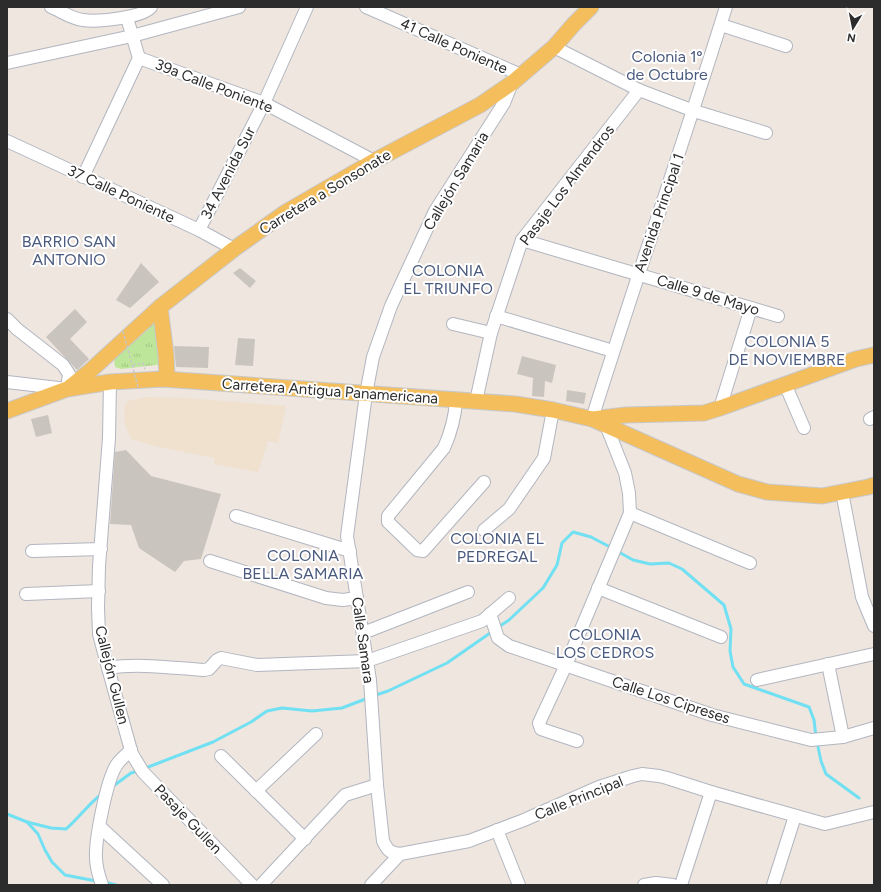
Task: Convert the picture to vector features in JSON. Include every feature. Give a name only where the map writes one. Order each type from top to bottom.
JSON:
[{"type":"main road","name":"Carretera a Sonsonate","points":[[67,390],[160,307],[234,249],[286,212],[374,161],[480,105],[516,79],[554,47],[591,7]]},
{"type":"main road","points":[[160,307],[166,355],[167,379]]},
{"type":"main road","name":"Carretera Antigua Panamericana","points":[[592,419],[626,415],[704,413],[856,358],[874,355]]},
{"type":"main road","name":"Carretera Antigua Panamericana","points":[[67,390],[110,382],[167,379],[456,401],[515,404],[553,410],[592,419],[738,484],[767,492],[822,496],[874,485]]},
{"type":"main road","points":[[7,411],[67,390]]},
{"type":"street","points":[[51,7],[84,20],[127,18],[144,13],[151,7]]},
{"type":"street","points":[[7,63],[132,36],[238,7]]},
{"type":"street","name":"34 Avenida Sur","points":[[199,230],[264,103],[307,7]]},
{"type":"street","name":"41 Calle Poniente","points":[[366,7],[516,79]]},
{"type":"street","name":"Avenida Principal 1","points":[[592,419],[613,351],[694,111],[726,7]]},
{"type":"street","points":[[83,177],[139,58],[127,18]]},
{"type":"street","points":[[720,25],[786,46]]},
{"type":"street","points":[[554,47],[639,90],[694,111],[766,133]]},
{"type":"street","name":"39a Calle Poniente","points":[[139,58],[264,103],[374,161]]},
{"type":"street","name":"Callejón Samaria","points":[[366,394],[373,357],[391,306],[435,211],[504,103],[516,79]]},
{"type":"street","name":"Pasaje Los Almendros","points":[[476,401],[491,333],[522,240],[639,90]]},
{"type":"street","name":"37 Calle Poniente","points":[[7,141],[199,230],[234,249]]},
{"type":"street","name":"Calle 9 de Mayo","points":[[522,240],[778,316]]},
{"type":"street","points":[[720,408],[751,308]]},
{"type":"street","points":[[496,316],[613,351]]},
{"type":"street","points":[[7,319],[17,329],[56,359],[69,374],[67,390],[7,382]]},
{"type":"street","points":[[453,324],[491,333]]},
{"type":"street","name":"Callejón Gullen","points":[[110,382],[109,438],[98,591],[99,634],[131,750]]},
{"type":"street","points":[[785,384],[804,428]]},
{"type":"street","name":"Calle Samara","points":[[366,394],[347,536],[370,680],[377,785],[383,841],[386,848],[390,852],[400,854]]},
{"type":"street","points":[[456,401],[455,416],[450,435],[444,448],[388,516],[388,522],[417,550],[423,551],[484,482]]},
{"type":"street","points":[[484,530],[509,509],[544,458],[553,410]]},
{"type":"street","points":[[577,741],[542,729],[539,723],[566,665],[630,513],[629,493],[625,473],[606,425]]},
{"type":"street","points":[[842,492],[862,598],[874,624]]},
{"type":"street","points":[[630,513],[750,563]]},
{"type":"street","points":[[236,516],[350,551]]},
{"type":"street","points":[[32,551],[101,549]]},
{"type":"street","points":[[210,560],[326,598],[344,600],[357,598]]},
{"type":"street","points":[[598,588],[721,637]]},
{"type":"street","points":[[26,594],[98,591]]},
{"type":"street","points":[[362,633],[468,592]]},
{"type":"street","points":[[108,668],[140,666],[204,670],[209,669],[217,660],[221,658],[257,665],[367,661],[482,621],[509,598]]},
{"type":"street","name":"Calle Los Cipreses","points":[[490,614],[498,638],[509,646],[712,715],[811,740],[843,736],[874,728]]},
{"type":"street","points":[[757,680],[874,654]]},
{"type":"street","points":[[828,664],[843,736]]},
{"type":"street","points":[[256,791],[316,734]]},
{"type":"street","points":[[102,885],[97,867],[96,846],[111,775],[118,763],[131,750]]},
{"type":"street","name":"Pasaje Gullen","points":[[131,750],[137,763],[148,778],[252,885]]},
{"type":"street","points":[[221,756],[305,839]]},
{"type":"street","name":"Calle Principal","points":[[400,854],[469,841],[524,820],[599,787],[642,774],[659,776],[825,824],[874,812]]},
{"type":"street","points":[[261,885],[345,795],[377,785]]},
{"type":"street","points":[[681,885],[711,792]]},
{"type":"street","points":[[773,885],[795,816]]},
{"type":"street","points":[[100,827],[162,885]]},
{"type":"street","points":[[497,830],[519,885]]},
{"type":"street","points":[[371,885],[400,854]]},
{"type":"street","points":[[644,885],[673,885]]},
{"type":"path","points":[[122,331],[133,365],[138,387]]},
{"type":"path","points":[[133,365],[143,363]]},
{"type":"shaded area","points":[[146,397],[186,398],[286,406],[278,443],[268,441],[258,472],[214,464],[214,458],[154,446],[131,439],[125,424],[124,406],[128,401]]},
{"type":"green space","points":[[154,321],[164,364],[121,369],[115,367],[114,358]]},
{"type":"building","points":[[141,263],[159,282],[130,308],[116,300]]},
{"type":"building","points":[[240,268],[256,281],[250,288],[233,273]]},
{"type":"building","points":[[75,309],[87,322],[70,339],[89,359],[77,370],[46,337]]},
{"type":"building","points":[[238,338],[255,339],[253,366],[235,365]]},
{"type":"building","points":[[174,346],[209,347],[208,368],[176,367]]},
{"type":"building","points":[[522,356],[556,365],[552,383],[545,381],[544,397],[532,396],[533,378],[517,374]]},
{"type":"building","points":[[567,390],[586,393],[584,404],[566,401]]},
{"type":"building","points":[[48,415],[52,433],[36,437],[31,419]]},
{"type":"building","points":[[126,450],[151,476],[221,494],[201,559],[184,561],[175,572],[139,548],[131,525],[110,524],[115,452]]},
{"type":"waterway","points":[[497,628],[509,620],[543,588],[557,565],[562,543],[573,532],[591,537],[612,548]]},
{"type":"waterway","points":[[617,551],[633,560],[650,564],[669,563],[682,569],[724,605],[731,629],[730,651],[733,667],[744,684],[809,707],[814,720],[816,737]]},
{"type":"waterway","points":[[373,696],[388,691],[447,663],[493,631]]},
{"type":"waterway","points":[[143,769],[213,742],[251,722],[267,711],[282,708],[312,711],[342,708],[368,698]]},
{"type":"waterway","points":[[817,742],[821,761],[826,774],[859,798]]},
{"type":"waterway","points":[[112,787],[131,773],[138,771]]},
{"type":"waterway","points":[[27,822],[51,828],[66,829],[93,801],[103,793]]},
{"type":"waterway","points":[[7,814],[27,822],[38,834],[52,862],[65,875],[96,881]]},
{"type":"waterway","points":[[104,882],[116,885]]},
{"type":"district","name":"Colonia 1º de Octubre","points":[[667,65]]},
{"type":"district","name":"BARRIO SAN ANTONIO","points":[[69,250]]},
{"type":"district","name":"COLONIA EL TRIUNFO","points":[[448,279]]},
{"type":"district","name":"COLONIA 5 DE NOVIEMBRE","points":[[787,350]]},
{"type":"district","name":"COLONIA EL PEDREGAL","points":[[497,547]]},
{"type":"district","name":"COLONIA BELLA SAMARIA","points":[[303,564]]},
{"type":"district","name":"COLONIA LOS CEDROS","points":[[605,643]]}]
